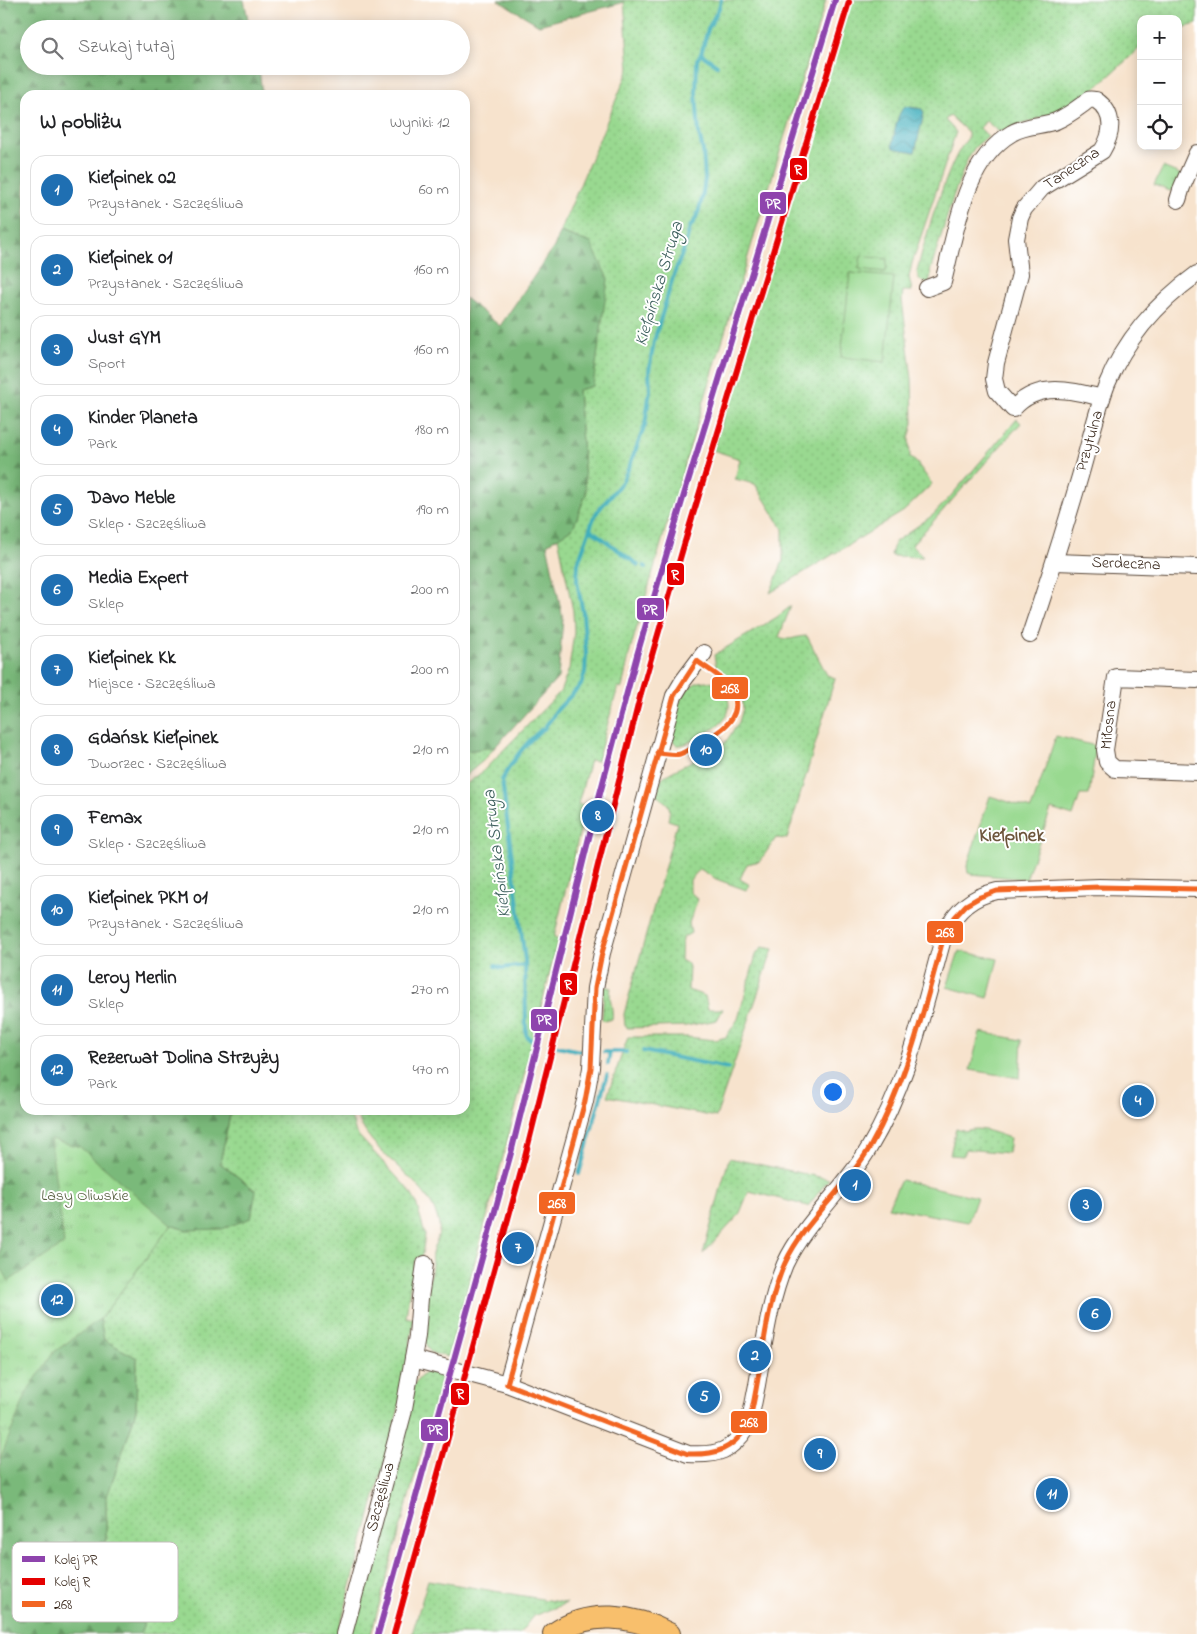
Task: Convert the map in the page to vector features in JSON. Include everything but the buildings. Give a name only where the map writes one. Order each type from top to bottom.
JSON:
[{"type":"highway","points":[[554,1634],[595,1617],[608,1616],[642,1622],[665,1632]]},
{"type":"highway","points":[[588,1634],[609,1627],[665,1632]]},
{"type":"street","name":"Taneczna","points":[[927,288],[943,282],[958,223],[971,183],[980,164],[994,147],[1017,130],[1056,121],[1071,113],[1088,100],[1099,103],[1109,114],[1111,124],[1108,142],[1102,151],[1042,188],[1024,209],[1020,218],[1016,246],[1020,274],[996,363],[994,379],[997,391],[1013,409],[1023,400],[1044,391],[1055,389],[1102,398]]},
{"type":"street","points":[[1178,200],[1197,153]]},
{"type":"street","name":"Przytulna","points":[[1030,635],[1055,562],[1102,398],[1114,370],[1139,327],[1168,296],[1197,274]]},
{"type":"street","name":"Serdeczna","points":[[1055,562],[1197,567]]},
{"type":"street","points":[[507,1384],[585,1101],[591,1068],[595,988],[602,953],[674,696],[700,657]]},
{"type":"street","name":"Miłosna","points":[[1197,680],[1116,677],[1105,750],[1107,762],[1115,769],[1197,772]]},
{"type":"street","points":[[413,1360],[507,1384],[688,1454],[706,1456],[723,1451],[740,1439],[748,1426],[770,1314],[776,1289],[786,1264],[795,1246],[869,1150],[894,1100],[905,1073],[945,932],[953,918],[969,902],[997,891],[1099,887],[1197,888]]},
{"type":"street","name":"Szczęśliwa","points":[[344,1634],[396,1440],[413,1360],[425,1264]]},
{"type":"green space","name":"Lasy Oliwskie","points":[[0,0],[244,0],[248,20],[20,20],[20,75],[260,75],[261,90],[20,90],[20,1115],[230,1115],[220,1163],[256,1191],[251,1218],[222,1229],[186,1230],[171,1225],[100,1319],[104,1340],[137,1358],[136,1410],[106,1499],[106,1542],[12,1542],[12,1622],[144,1623],[140,1634],[0,1634]]},
{"type":"green space","points":[[498,0],[624,0],[625,2],[539,25]]},
{"type":"green space","points":[[624,0],[826,0],[670,513],[630,651],[622,688],[618,687],[597,761],[590,760],[578,804],[586,806],[554,937],[558,939],[505,1148],[448,1357],[429,1351],[421,1334],[432,1266],[432,1255],[439,1232],[439,1224],[433,1207],[424,1193],[372,1141],[362,1126],[358,1115],[470,1115],[470,781],[482,772],[560,692],[569,669],[574,632],[573,611],[558,537],[573,527],[586,494],[578,390],[591,243],[560,232],[629,69]]},
{"type":"green space","points":[[850,0],[1197,0],[1197,24],[1182,28],[1182,15],[1137,15],[1137,51],[1086,97],[1072,107],[999,132],[986,121],[980,128],[988,136],[975,147],[968,158],[954,194],[930,272],[929,283],[920,280],[917,274],[922,250],[947,176],[956,156],[968,138],[968,132],[950,116],[945,120],[956,132],[912,263],[909,277],[912,291],[903,291],[902,300],[912,379],[913,423],[909,439],[910,457],[917,463],[932,484],[904,511],[770,593],[783,561],[783,529],[755,484],[735,479],[740,459],[713,450]]},
{"type":"green space","points":[[1163,167],[1182,175],[1176,188],[1170,191],[1154,185]]},
{"type":"green space","points":[[560,232],[591,243],[608,279],[593,386],[578,390],[586,494],[573,528],[547,544],[563,619],[558,678],[495,747],[470,750],[470,302],[500,326],[554,247]]},
{"type":"green space","points":[[861,256],[887,259],[886,272],[859,269]]},
{"type":"green space","points":[[850,273],[894,277],[885,362],[841,357]]},
{"type":"green space","points":[[1017,419],[1021,423],[912,545],[923,557],[892,556],[895,542],[933,515]]},
{"type":"green space","points":[[791,606],[779,637],[790,639],[807,636],[827,675],[835,678],[787,839],[776,838],[760,861],[747,864],[740,879],[750,885],[746,890],[716,879],[700,869],[690,880],[690,892],[698,899],[689,923],[691,933],[682,938],[681,960],[688,964],[689,967],[688,990],[705,996],[708,1009],[723,1009],[717,1020],[686,1026],[628,1028],[625,1026],[624,1014],[677,823],[668,820],[669,807],[664,800],[656,795],[661,780],[664,776],[725,743],[739,722],[743,708],[739,688],[731,678],[716,667],[714,655],[777,617]]},
{"type":"green space","points":[[705,681],[719,686],[724,691],[729,703],[726,717],[713,729],[688,743],[677,745],[669,737],[676,711],[689,688],[696,683]]},
{"type":"green space","points":[[1056,736],[1096,746],[1089,795],[1080,795],[1073,816],[1051,809],[1026,879],[968,873],[967,866],[990,796],[1031,809]]},
{"type":"green space","points":[[495,747],[470,772],[470,750]]},
{"type":"green space","points":[[762,947],[773,949],[716,1117],[607,1096],[628,1037],[687,1037],[715,1040],[726,1037],[738,1019],[756,955]]},
{"type":"green space","points":[[959,951],[998,959],[988,998],[947,987]]},
{"type":"green space","points":[[604,986],[611,988],[612,1019],[604,1021],[602,1019]]},
{"type":"green space","points":[[980,1032],[1022,1040],[1020,1078],[970,1070]]},
{"type":"green space","points":[[230,1115],[351,1115],[356,1133],[409,1190],[416,1202],[425,1235],[422,1255],[416,1259],[414,1266],[419,1280],[411,1279],[406,1317],[414,1319],[401,1400],[338,1634],[140,1634],[143,1623],[124,1623],[178,1622],[178,1542],[106,1542],[106,1499],[136,1410],[137,1358],[104,1340],[100,1319],[171,1225],[186,1230],[256,1191],[220,1163]]},
{"type":"green space","points":[[956,1128],[966,1131],[976,1129],[993,1132],[1010,1138],[1008,1153],[965,1149],[963,1156],[950,1155]]},
{"type":"green space","points":[[50,1139],[80,1147],[171,1225],[100,1319],[54,1352],[28,1390],[0,1459],[0,1266],[9,1281],[64,1244]]},
{"type":"green space","points":[[729,1158],[829,1179],[808,1206],[749,1191],[739,1215],[703,1254]]},
{"type":"green space","points":[[901,1180],[977,1197],[968,1222],[888,1207]]},
{"type":"green space","points":[[430,1371],[443,1374],[371,1634],[348,1634],[414,1384],[424,1373]]},
{"type":"green space","points":[[428,1580],[567,1603],[533,1616],[519,1634],[412,1634]]},
{"type":"water","points":[[905,106],[922,109],[924,113],[915,152],[893,148],[892,145],[898,119]]},
{"type":"waterway","name":"Kiełpińska Struga","points":[[534,1040],[529,1039],[526,1034],[525,961],[502,780],[524,747],[544,729],[555,712],[581,685],[585,672],[586,653],[583,613],[577,581],[578,563],[593,520],[597,512],[622,482],[645,425],[650,390],[649,371],[654,341],[674,274],[702,198],[705,179],[696,94],[697,60],[721,0]]},
{"type":"waterway","points":[[701,54],[717,65]]},
{"type":"waterway","points":[[590,529],[638,565]]},
{"type":"waterway","points":[[495,966],[502,968],[525,965]]},
{"type":"waterway","points":[[553,1045],[580,1051]]},
{"type":"waterway","points":[[643,1051],[728,1068]]},
{"type":"waterway","points":[[604,1052],[627,1052]]},
{"type":"waterway","points":[[608,1064],[610,1052]]},
{"type":"waterway","points":[[579,1174],[607,1075]]},
{"type":"rail line","name":"PR","points":[[378,1634],[511,1153],[598,801],[637,655],[835,0]]},
{"type":"rail line","name":"R","points":[[394,1634],[525,1157],[641,693],[688,531],[849,2]]},
{"type":"transit line","name":"268","points":[[657,753],[674,755],[684,752],[725,727],[734,714],[735,698],[729,686],[697,661]]},
{"type":"transit line","name":"268","points":[[507,1384],[585,1101],[591,1068],[595,988],[602,953],[674,696],[697,661]]},
{"type":"transit line","name":"268","points":[[507,1384],[688,1454],[715,1452],[736,1441],[748,1426],[767,1323],[777,1282],[794,1247],[860,1162],[883,1122],[914,1042],[945,932],[955,917],[966,905],[980,897],[997,891],[1099,887],[1197,889]]},
{"type":"place","name":"Kiełpinek PKM 01","points":[[706,750]]},
{"type":"place","name":"Gdańsk Kiełpinek","points":[[598,816]]},
{"type":"place","name":"Kinder Planeta","points":[[1138,1101]]},
{"type":"place","name":"Kiełpinek 02","points":[[855,1185]]},
{"type":"place","name":"Just GYM","points":[[1086,1205]]},
{"type":"place","name":"Kiełpinek Kk","points":[[518,1248]]},
{"type":"place","name":"Rezerwat Dolina Strzyży","points":[[57,1300]]},
{"type":"place","name":"Media Expert","points":[[1095,1314]]},
{"type":"place","name":"Kiełpinek 01","points":[[755,1356]]},
{"type":"place","name":"Davo Meble","points":[[704,1397]]},
{"type":"place","name":"Femax","points":[[820,1454]]},
{"type":"place","name":"Leroy Merlin","points":[[1052,1494]]},
{"type":"district","name":"Kiełpinek","points":[[1012,836]]}]
